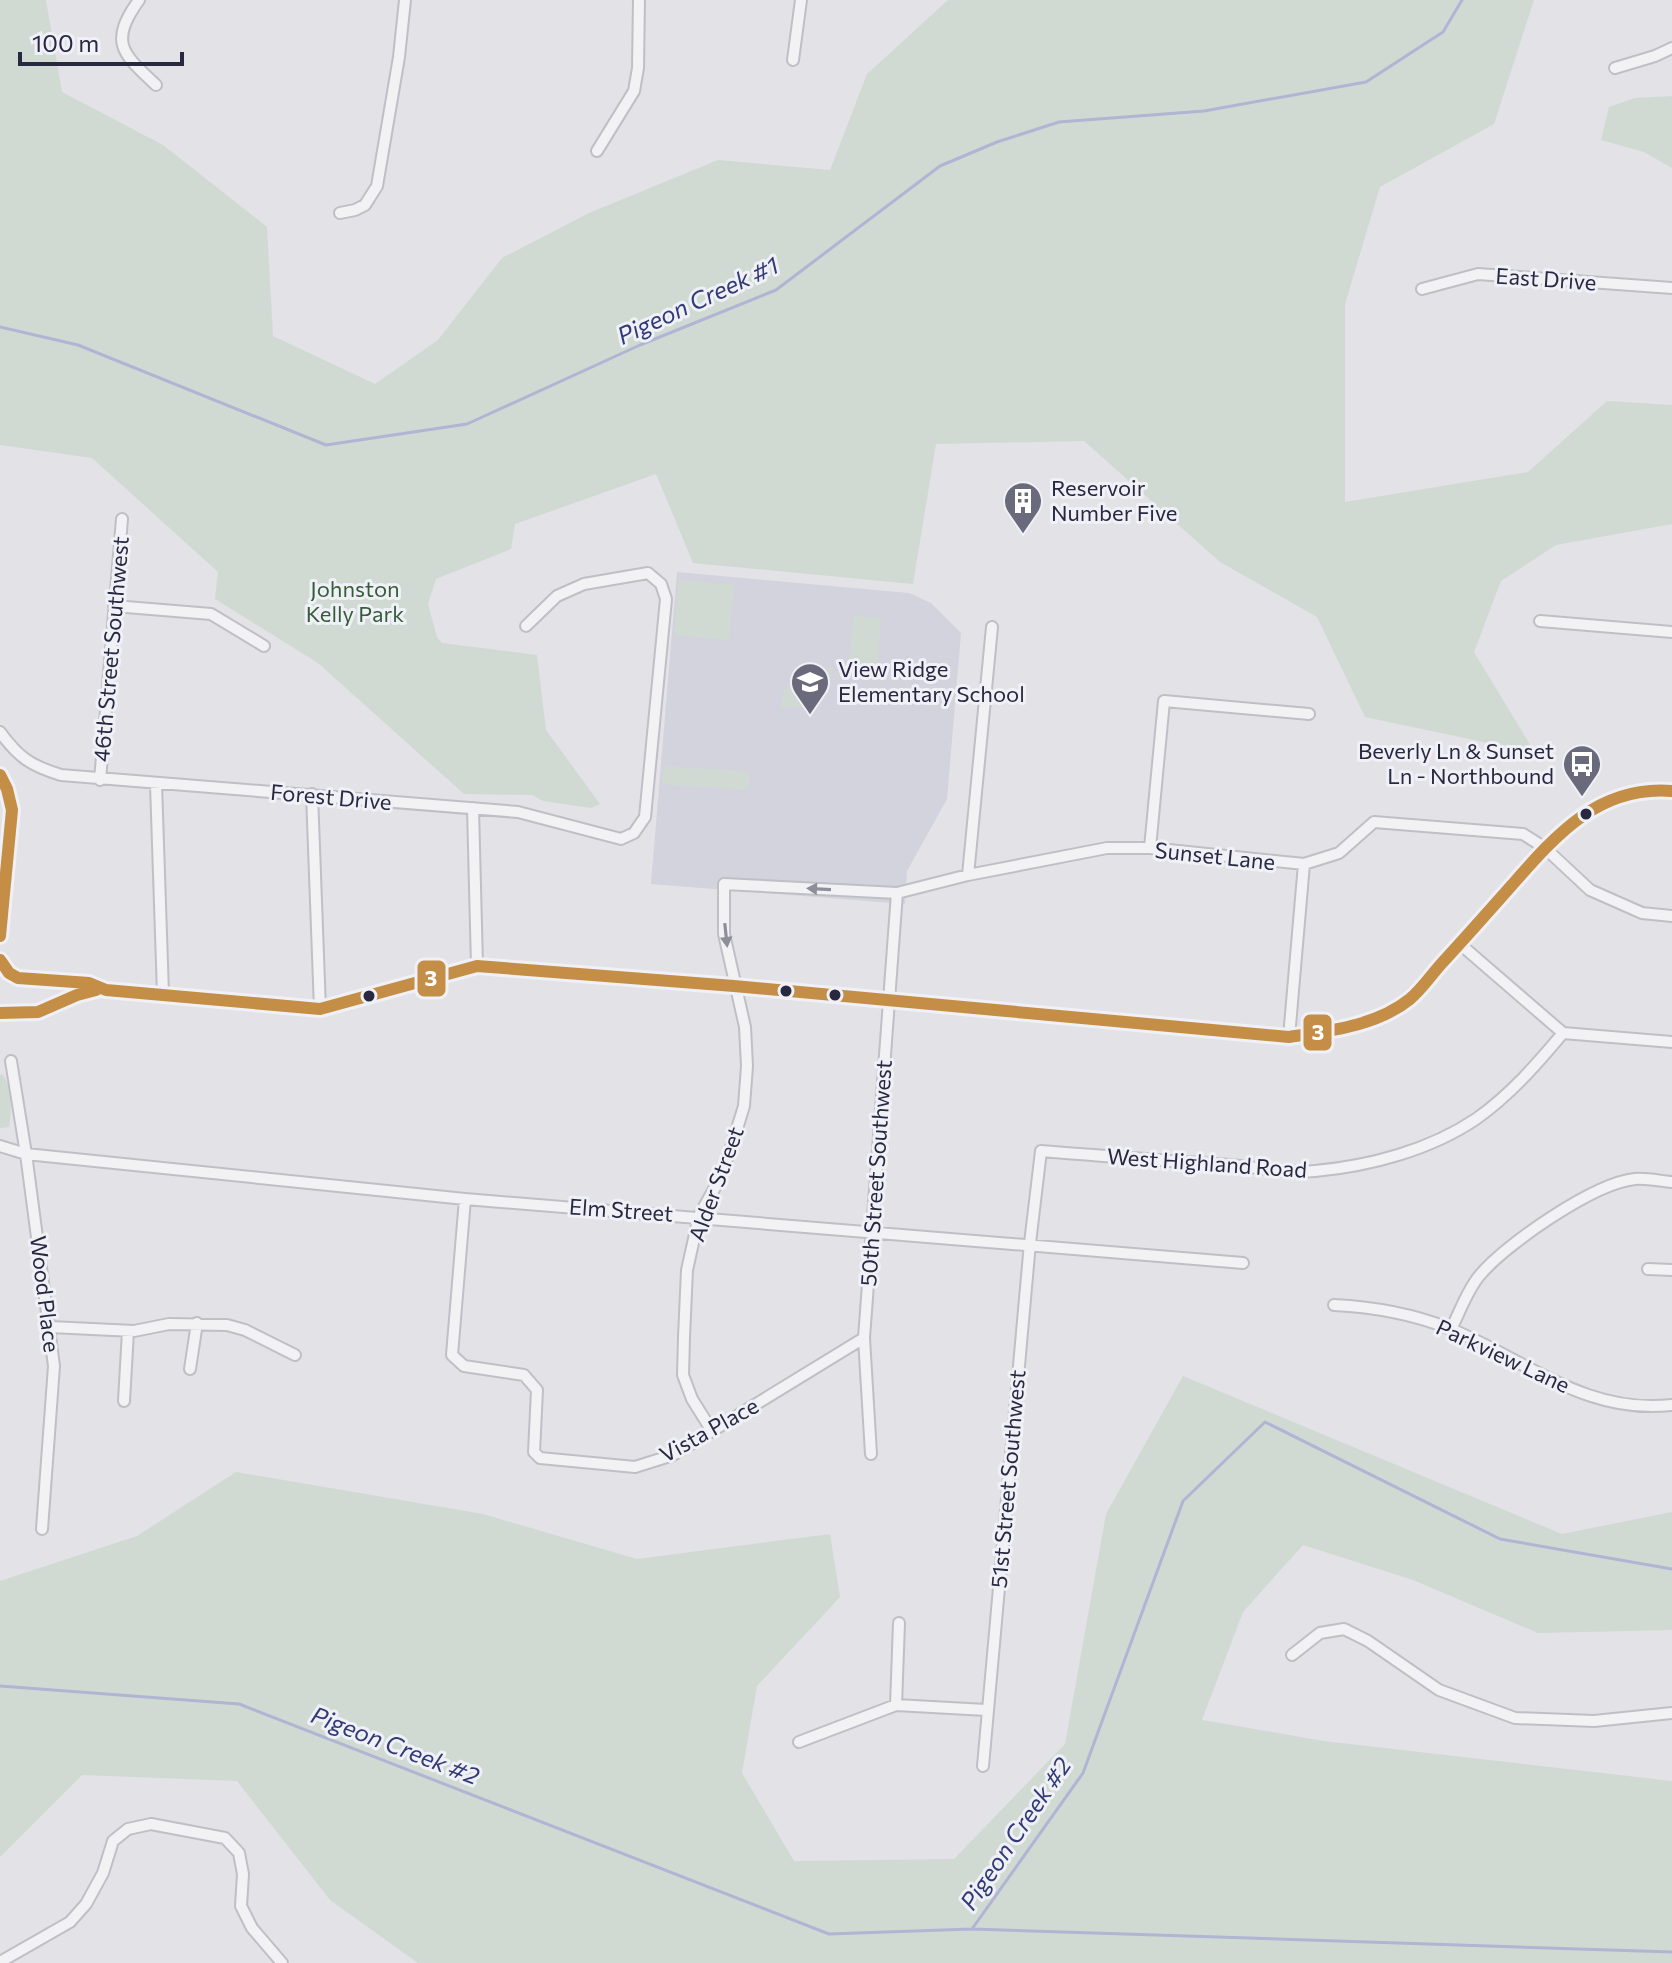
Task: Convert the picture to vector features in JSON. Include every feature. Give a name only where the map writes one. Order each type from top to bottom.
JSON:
[{"type":"street","points":[[139,0],[127,17],[122,45],[126,57],[156,85]]},
{"type":"street","points":[[340,213],[365,205],[377,186],[399,57],[405,0]]},
{"type":"street","points":[[597,151],[634,91],[638,68],[639,0]]},
{"type":"street","points":[[793,60],[801,0]]},
{"type":"street","points":[[1615,68],[1672,48]]},
{"type":"street","name":"East Drive","points":[[1422,289],[1478,274],[1672,288]]},
{"type":"street","name":"46th Street Southwest","points":[[100,780],[122,519]]},
{"type":"street","name":"Forest Drive","points":[[0,732],[16,754],[39,769],[61,775],[518,812],[621,839],[634,833],[645,817],[666,599],[661,584],[648,573],[584,584],[557,596],[526,626]]},
{"type":"street","points":[[114,606],[211,614],[264,646]]},
{"type":"street","points":[[1540,621],[1672,632]]},
{"type":"street","points":[[968,875],[992,627]]},
{"type":"street","points":[[1150,848],[1164,701],[1309,714]]},
{"type":"street","points":[[0,775],[12,810],[0,936]]},
{"type":"street","points":[[156,784],[163,994]]},
{"type":"street","points":[[0,1013],[38,1012],[77,995],[106,990],[320,1009],[477,966],[734,986],[1289,1037],[1348,1030],[1385,1015],[1410,999],[1545,848],[1583,814],[1611,799],[1649,789],[1672,791]]},
{"type":"street","points":[[312,794],[320,1009]]},
{"type":"street","points":[[473,808],[477,966]]},
{"type":"street","name":"Sunset Lane","points":[[724,884],[897,893],[968,875],[1107,848],[1150,848],[1304,864],[1339,853],[1374,822],[1523,834],[1545,848],[1590,890],[1642,913],[1672,916]]},
{"type":"street","points":[[1289,1037],[1304,864]]},
{"type":"street","name":"Alder Street","points":[[712,1431],[692,1399],[683,1375],[687,1270],[699,1216],[718,1182],[744,1106],[747,1066],[745,1027],[724,934],[724,884]]},
{"type":"street","name":"50th Street Southwest","points":[[871,1454],[864,1338],[897,893]]},
{"type":"street","points":[[1460,944],[1563,1033],[1672,1042]]},
{"type":"street","points":[[0,960],[9,973],[18,978],[89,983],[106,990]]},
{"type":"street","name":"West Highland Road","points":[[1035,1193],[1041,1151],[1313,1172],[1407,1153],[1440,1139],[1494,1105],[1537,1064],[1563,1033]]},
{"type":"street","name":"Wood Place","points":[[11,1061],[54,1366],[42,1529]]},
{"type":"street","name":"Elm Street","points":[[0,1146],[26,1154],[465,1199],[1030,1243],[1243,1263]]},
{"type":"street","points":[[1451,1329],[1477,1277],[1503,1252],[1537,1228],[1605,1188],[1635,1179],[1672,1182]]},
{"type":"street","name":"51st Street Southwest","points":[[983,1766],[1035,1193]]},
{"type":"street","name":"Vista Place","points":[[465,1199],[452,1355],[464,1366],[524,1375],[537,1390],[534,1452],[540,1458],[635,1467],[673,1455],[864,1338]]},
{"type":"street","points":[[1648,1269],[1672,1270]]},
{"type":"street","name":"Parkview Lane","points":[[1334,1305],[1372,1307],[1408,1314],[1451,1329],[1558,1384],[1611,1404],[1672,1405]]},
{"type":"street","points":[[50,1327],[128,1331],[197,1323],[245,1330],[295,1355]]},
{"type":"street","points":[[190,1369],[197,1323]]},
{"type":"street","points":[[124,1401],[128,1331]]},
{"type":"street","points":[[896,1705],[899,1623]]},
{"type":"street","points":[[1292,1655],[1320,1633],[1344,1629],[1368,1641],[1439,1690],[1515,1718],[1594,1721],[1672,1713]]},
{"type":"street","points":[[799,1742],[896,1705],[986,1710]]},
{"type":"street","points":[[0,1962],[70,1922],[86,1904],[103,1873],[113,1841],[128,1829],[151,1824],[225,1838],[239,1853],[243,1874],[241,1906],[252,1928],[282,1963]]},
{"type":"shaded area","name":"View Ridge Elementary School","points":[[677,572],[909,593],[931,603],[961,633],[947,799],[907,871],[905,904],[651,884]]},
{"type":"green space","name":"Johnston Kelly Park","points":[[0,0],[46,0],[62,92],[163,145],[267,227],[273,336],[375,384],[438,340],[502,258],[589,213],[718,160],[830,170],[867,74],[948,0],[1534,0],[1494,124],[1380,187],[1345,304],[1345,502],[1528,472],[1607,401],[1672,405],[1672,524],[1556,545],[1501,581],[1474,652],[1535,753],[1365,717],[1317,617],[1220,562],[1084,441],[936,444],[913,584],[693,563],[656,474],[515,524],[511,549],[436,579],[428,604],[437,637],[442,643],[537,655],[546,730],[600,804],[591,808],[543,801],[532,795],[464,794],[318,663],[215,599],[218,572],[92,458],[0,445]]},
{"type":"green space","points":[[1672,96],[1672,168],[1644,152],[1601,140],[1609,107],[1635,98]]},
{"type":"green space","points":[[679,580],[734,585],[729,640],[674,635]]},
{"type":"green space","points":[[853,616],[881,618],[877,671],[849,668]]},
{"type":"green space","points":[[809,668],[833,668],[827,689],[811,704],[781,708],[789,684]]},
{"type":"green space","points":[[664,766],[750,772],[748,790],[662,784]]},
{"type":"green space","points":[[0,1075],[9,1092],[11,1114],[9,1127],[0,1128]]},
{"type":"green space","points":[[1183,1376],[1562,1534],[1672,1512],[1672,1630],[1538,1633],[1413,1580],[1303,1545],[1243,1612],[1202,1720],[1324,1741],[1672,1781],[1672,1963],[418,1963],[330,1900],[237,1781],[82,1775],[0,1857],[0,1581],[137,1536],[236,1472],[483,1514],[637,1559],[830,1534],[840,1597],[757,1686],[742,1773],[794,1861],[954,1859],[1065,1744],[1106,1514]]},
{"type":"waterway","name":"Pigeon Creek #1","points":[[0,327],[78,345],[326,445],[467,424],[640,345],[776,290],[940,166],[997,142],[1059,122],[1204,111],[1366,82],[1443,32],[1462,0]]},
{"type":"waterway","name":"Pigeon Creek #2","points":[[972,1929],[1083,1773],[1183,1501],[1265,1422],[1500,1539],[1672,1569]]},
{"type":"waterway","name":"Pigeon Creek #2","points":[[0,1686],[239,1704],[829,1934],[972,1929],[1672,1952]]},
{"type":"transit line","name":"3","points":[[0,775],[12,810],[0,936]]},
{"type":"transit line","name":"3","points":[[0,960],[9,973],[18,978],[89,983],[106,990],[320,1009],[477,966],[734,986],[1289,1037],[1352,1026],[1397,1008],[1419,991],[1545,848],[1581,817],[1622,796],[1646,791],[1672,791]]},
{"type":"transit line","name":"3","points":[[0,1013],[38,1012],[96,990]]},
{"type":"place","name":"Reservoir Number Five","points":[[1023,535]]},
{"type":"place","name":"View Ridge Elementary School","points":[[810,716]]},
{"type":"place","name":"Beverly Ln & Sunset Ln - Northbound","points":[[1582,798]]}]
